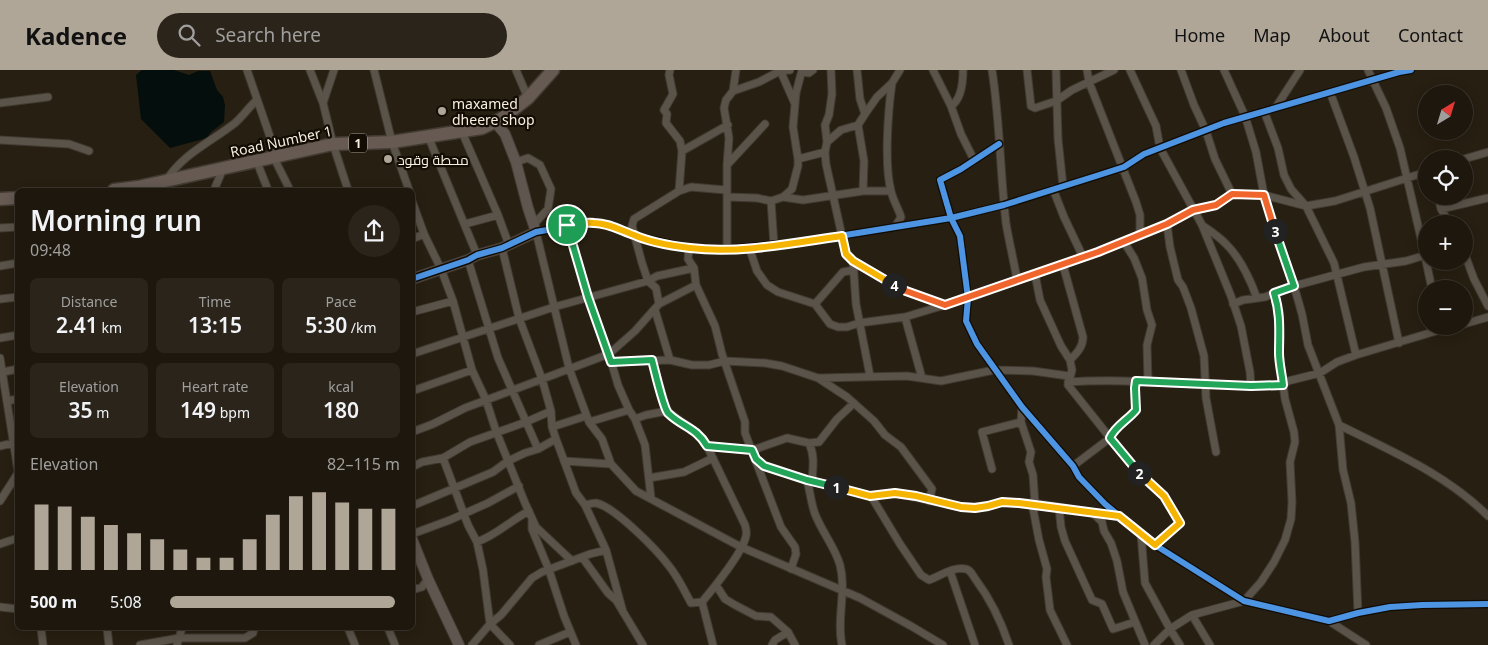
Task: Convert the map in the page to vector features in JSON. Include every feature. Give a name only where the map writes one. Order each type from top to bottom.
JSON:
[{"type":"highway","name":"Road Number 1","points":[[130,188],[257,162],[333,144],[392,142],[482,128],[495,122],[528,98],[554,70]]},
{"type":"highway","points":[[0,199],[15,198]]},
{"type":"street","points":[[247,70],[275,157],[289,188]]},
{"type":"street","points":[[310,70],[323,103],[333,144],[347,188]]},
{"type":"street","points":[[323,103],[334,70]]},
{"type":"street","points":[[374,70],[392,142],[407,188]]},
{"type":"street","points":[[516,70],[528,98]]},
{"type":"street","points":[[670,70],[669,75],[673,94],[664,110],[668,114],[666,123],[680,141],[682,151],[679,191]]},
{"type":"street","points":[[734,91],[736,70]]},
{"type":"street","points":[[780,70],[795,105]]},
{"type":"street","points":[[727,249],[726,165],[729,138],[728,125],[724,115],[726,100],[734,91],[759,82],[780,70],[790,70]]},
{"type":"street","points":[[783,197],[792,188],[798,158],[793,127],[796,93],[802,71],[809,73],[813,70]]},
{"type":"street","points":[[831,70],[832,94],[830,114],[825,125],[827,142],[825,152],[846,254],[853,261],[906,291],[945,305]]},
{"type":"street","points":[[858,70],[860,99],[865,114]]},
{"type":"street","points":[[933,70],[974,160]]},
{"type":"street","points":[[951,106],[956,103],[961,92],[963,70]]},
{"type":"street","points":[[992,70],[998,106],[1004,205],[1017,280]]},
{"type":"street","points":[[1027,70],[1031,106],[1035,108],[1056,101],[1072,90],[1114,70]]},
{"type":"street","points":[[1056,70],[1058,139],[1064,186]]},
{"type":"street","points":[[1088,70],[1089,82],[1124,167],[1140,215],[1140,235]]},
{"type":"street","points":[[1130,70],[1156,126],[1160,148],[1202,225],[1233,304],[1241,326],[1251,386]]},
{"type":"street","points":[[1181,70],[1206,131],[1215,159],[1232,194]]},
{"type":"street","points":[[1224,70],[1245,116],[1256,152],[1264,195],[1294,286],[1308,345],[1339,425],[1343,470],[1351,503],[1356,542],[1358,613]]},
{"type":"street","points":[[1276,107],[1300,70]]},
{"type":"street","points":[[1368,70],[1386,108],[1400,148],[1418,225]]},
{"type":"street","points":[[535,228],[600,223],[635,236],[689,248],[727,249],[842,236],[951,218],[1004,205],[1124,167],[1144,154],[1245,116],[1411,70]]},
{"type":"street","points":[[863,191],[864,162],[858,125],[877,97],[892,83],[898,71]]},
{"type":"street","points":[[892,83],[888,164],[891,191],[901,217],[895,227]]},
{"type":"street","points":[[1330,92],[1354,157],[1375,227],[1399,343]]},
{"type":"street","points":[[0,103],[48,97]]},
{"type":"street","points":[[166,181],[173,169],[203,144],[236,121],[257,100]]},
{"type":"street","points":[[1264,111],[1278,148],[1284,175],[1290,189],[1306,206],[1329,251],[1337,274],[1356,356]]},
{"type":"street","points":[[495,122],[506,134],[516,162],[535,228],[569,368],[587,419],[602,439],[611,464],[636,491],[741,547],[844,591],[885,611],[943,645]]},
{"type":"street","points":[[726,165],[765,124]]},
{"type":"street","points":[[682,151],[728,125]]},
{"type":"street","points":[[827,142],[840,130],[858,125]]},
{"type":"street","points":[[462,132],[498,214],[506,246],[519,318],[552,410],[552,427],[556,439],[576,493],[585,505],[606,550],[623,612]]},
{"type":"street","points":[[428,136],[465,224],[489,328],[498,358],[538,449]]},
{"type":"street","points":[[0,140],[69,144],[89,150]]},
{"type":"street","points":[[999,144],[961,169],[940,180],[951,218],[960,236],[968,298],[966,321],[977,344],[994,370],[1080,477],[1119,516],[1155,545],[1244,601],[1329,621],[1366,645]]},
{"type":"street","points":[[798,158],[825,152]]},
{"type":"street","points":[[1473,156],[1488,152]]},
{"type":"street","points":[[415,277],[506,246],[535,228],[548,210],[551,190],[540,165],[528,158],[516,162]]},
{"type":"street","points":[[257,162],[267,188]]},
{"type":"street","points":[[215,188],[223,169]]},
{"type":"street","points":[[748,248],[757,271],[767,285],[778,292],[815,304],[830,324],[838,327],[847,327],[859,323],[905,317],[968,298],[1124,242],[1167,224],[1193,210],[1216,205],[1232,194],[1264,195],[1306,206],[1336,201],[1418,175]]},
{"type":"street","points":[[670,360],[657,307],[656,288],[648,281],[632,226],[634,219],[679,191],[692,187],[770,201],[783,197],[802,200],[863,191],[891,191]]},
{"type":"street","points":[[1053,189],[1083,257]]},
{"type":"street","points":[[1442,209],[1488,198]]},
{"type":"street","points":[[770,201],[774,245]]},
{"type":"street","points":[[1441,205],[1445,215]]},
{"type":"street","points":[[415,210],[453,301],[472,370],[486,400],[496,431],[536,527],[572,561]]},
{"type":"street","points":[[465,224],[498,214]]},
{"type":"street","points":[[1167,224],[1178,280],[1183,287],[1191,308],[1204,356],[1206,398],[1216,452]]},
{"type":"street","points":[[567,225],[588,297],[618,385],[635,419],[645,445],[651,498]]},
{"type":"street","points":[[1202,225],[1226,243],[1236,256],[1257,298]]},
{"type":"street","points":[[0,228],[15,227]]},
{"type":"street","points":[[415,238],[424,234]]},
{"type":"street","points":[[1124,242],[1134,258],[1142,278],[1147,310],[1152,325],[1147,345],[1148,381]]},
{"type":"street","points":[[689,248],[688,259],[694,268],[696,285],[716,326],[720,348],[744,422],[745,433],[756,459],[761,478],[781,527],[795,546],[796,554],[791,569]]},
{"type":"street","points":[[1233,304],[1337,274],[1382,264],[1418,259]]},
{"type":"street","points":[[853,261],[856,304],[870,376]]},
{"type":"street","points":[[0,266],[15,264]]},
{"type":"street","points":[[1062,265],[1083,337],[1080,349],[1070,360]]},
{"type":"street","points":[[415,353],[554,307],[648,281],[657,276],[694,268]]},
{"type":"street","points":[[815,304],[843,272],[854,270]]},
{"type":"street","points":[[1471,270],[1488,306]]},
{"type":"street","points":[[1035,274],[1040,300],[1061,346],[1070,360],[1072,370],[1068,385],[1078,400],[1135,469],[1164,496],[1180,523],[1155,545]]},
{"type":"street","points":[[415,431],[486,400],[609,354],[657,307],[696,285]]},
{"type":"street","points":[[1154,645],[1170,629],[1192,615],[1244,601],[1261,582],[1274,562],[1284,540],[1291,519],[1290,462],[1294,442],[1283,385],[1279,354],[1279,314],[1274,293]]},
{"type":"street","points":[[0,298],[15,296]]},
{"type":"street","points":[[415,311],[453,301]]},
{"type":"street","points":[[905,317],[922,378]]},
{"type":"street","points":[[1473,321],[1488,317]]},
{"type":"street","points":[[818,378],[907,376],[941,381],[994,370],[1032,371],[1069,379],[1251,386],[1283,385],[1288,381],[1320,373],[1337,362],[1421,335]]},
{"type":"street","points":[[0,338],[15,336]]},
{"type":"street","points":[[0,358],[3,372],[4,398],[15,443],[0,446]]},
{"type":"street","points":[[585,505],[591,503],[599,504],[618,516],[650,545],[669,565],[691,603],[702,602],[716,585],[741,547],[747,534],[745,525],[707,446],[698,433],[666,411],[652,360]]},
{"type":"street","points":[[611,362],[670,360],[692,365],[725,361],[766,363],[782,366],[818,378],[847,397],[874,421],[885,435],[901,447],[932,489],[929,500]]},
{"type":"street","points":[[3,372],[15,370]]},
{"type":"street","points":[[415,391],[472,370]]},
{"type":"street","points":[[1073,466],[1110,438],[1112,432],[1130,418],[1136,410],[1136,381]]},
{"type":"street","points":[[707,446],[752,450],[787,438],[809,443],[819,442],[828,429],[854,404]]},
{"type":"street","points":[[1022,407],[1021,422],[1031,452],[1029,462],[1033,475],[1033,504],[1039,540],[1047,568],[1046,577],[1050,610],[1068,645]]},
{"type":"street","points":[[415,466],[422,462],[443,458],[470,442],[496,431],[526,422],[552,410]]},
{"type":"street","points":[[552,427],[629,410]]},
{"type":"street","points":[[635,419],[666,411]]},
{"type":"street","points":[[992,469],[982,432],[1021,422]]},
{"type":"street","points":[[1339,425],[1416,462],[1464,494],[1488,516]]},
{"type":"street","points":[[415,505],[493,472],[508,461],[538,449],[556,439]]},
{"type":"street","points":[[809,443],[814,460],[810,481],[815,514],[826,538],[834,549],[841,567],[844,591],[840,622],[842,645]]},
{"type":"street","points":[[443,458],[477,542],[483,570],[490,624],[510,645]]},
{"type":"street","points":[[649,478],[684,472],[712,458]]},
{"type":"street","points":[[756,459],[764,466],[810,481],[870,496],[895,493],[952,506],[975,508],[1002,502],[1033,504],[1119,516]]},
{"type":"street","points":[[564,461],[611,464]]},
{"type":"street","points":[[0,501],[15,477]]},
{"type":"street","points":[[415,533],[465,514],[519,486]]},
{"type":"street","points":[[870,496],[922,576],[929,580],[950,570],[964,568],[971,572],[989,598],[1001,622],[1009,645]]},
{"type":"street","points":[[1059,507],[1065,541],[1092,600],[1102,604],[1113,629],[1135,622]]},
{"type":"street","points":[[477,542],[500,532],[517,517],[529,510]]},
{"type":"street","points":[[1093,513],[1102,522],[1104,531],[1111,543],[1117,561],[1122,592],[1145,645]]},
{"type":"street","points":[[532,518],[532,529],[576,645]]},
{"type":"street","points":[[1141,534],[1145,582],[1180,645]]},
{"type":"street","points":[[0,544],[15,539]]},
{"type":"street","points":[[415,546],[459,645]]},
{"type":"street","points":[[472,645],[490,624],[501,615],[527,582],[536,575],[606,550]]},
{"type":"street","points":[[582,557],[608,594],[616,600],[643,645]]},
{"type":"street","points":[[950,570],[975,645]]},
{"type":"street","points":[[415,589],[422,587],[428,579]]},
{"type":"street","points":[[716,585],[725,599],[756,616],[771,618],[788,632],[795,645]]},
{"type":"street","points":[[702,602],[713,645]]},
{"type":"street","points":[[1329,621],[1390,607],[1488,604]]},
{"type":"street","points":[[0,607],[15,609]]},
{"type":"street","points":[[1192,615],[1210,645]]},
{"type":"street","points":[[41,630],[44,645]]},
{"type":"street","points":[[107,630],[109,645]]},
{"type":"street","points":[[140,645],[240,638],[251,635],[254,630]]},
{"type":"street","points":[[349,630],[355,645]]},
{"type":"street","points":[[389,630],[395,645]]},
{"type":"street","points":[[539,645],[570,632]]},
{"type":"street","points":[[772,645],[775,640],[788,632]]},
{"type":"street","points":[[1355,637],[1355,645]]},
{"type":"street","points":[[240,638],[248,645]]},
{"type":"shaded area","points":[[142,70],[174,70],[189,75],[198,71],[210,71],[217,90],[223,97],[225,105],[224,122],[211,132],[207,138],[170,148],[141,119],[136,75]]},
{"type":"cycle path","points":[[415,278],[468,260],[477,255],[502,248],[536,232],[586,223],[606,225],[635,236],[689,248],[727,249],[802,242],[951,218],[1004,205],[1124,167],[1144,154],[1224,123],[1411,70]]},
{"type":"cycle path","points":[[999,144],[961,169],[940,180],[951,218],[960,236],[968,298],[966,321],[977,344],[1022,407],[1073,466],[1079,477],[1105,504],[1155,545],[1244,601],[1329,621],[1390,607],[1488,604]]},
{"type":"place","name":"maxamed dheere shop","points":[[442,111]]},
{"type":"place","name":"محطة وقود","points":[[388,159]]},
{"type":"route","points":[[1232,194],[1264,195],[1294,286],[1274,293],[1279,314],[1279,354],[1283,385],[1251,386],[1136,381],[1136,410],[1130,418],[1112,432],[1110,438],[1135,469],[1164,496],[1180,523],[1155,545],[1119,516],[1032,504],[1002,502],[975,508],[952,506],[916,496],[895,493],[870,496],[807,480],[764,466],[756,459],[752,450],[707,446],[698,433],[666,411],[652,360],[611,362],[588,297],[567,225],[600,223],[635,236],[689,248],[705,249],[774,245],[842,236],[846,254],[853,261],[906,291],[945,305],[1098,252],[1167,224],[1193,210],[1216,205],[1232,194]]}]
